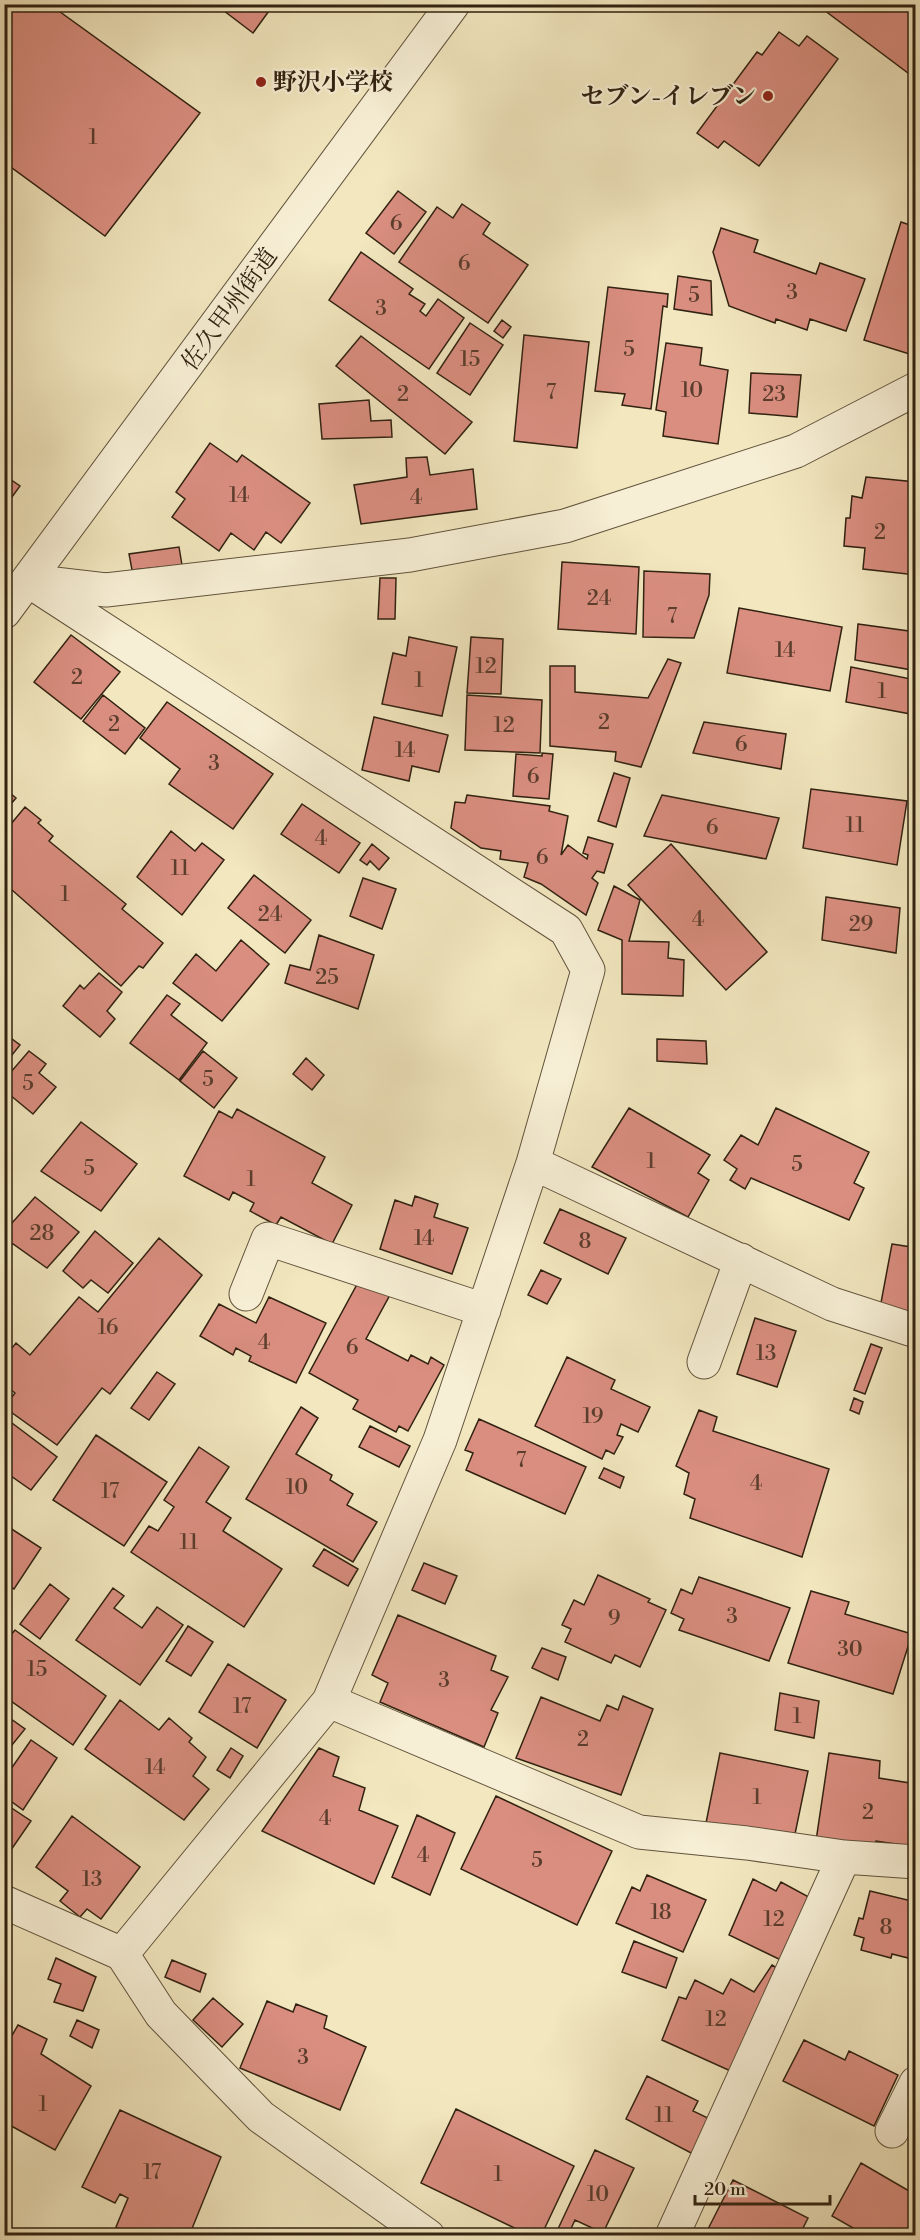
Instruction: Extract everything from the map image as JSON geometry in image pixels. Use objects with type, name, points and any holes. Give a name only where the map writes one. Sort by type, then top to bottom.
[{"type":"street","name":"佐久甲州街道","points":[[4,612],[453,4]]},
{"type":"street","points":[[28,581],[106,590],[410,555],[565,526],[796,451],[915,389]]},
{"type":"street","points":[[28,581],[566,930],[588,970],[533,1163],[440,1440],[329,1701],[122,1954]]},
{"type":"street","points":[[533,1163],[832,1304],[915,1331]]},
{"type":"street","points":[[246,1294],[268,1239],[484,1310]]},
{"type":"street","points":[[704,1362],[741,1260]]},
{"type":"street","points":[[329,1701],[639,1832],[747,1843],[844,1857],[915,1862]]},
{"type":"street","points":[[672,2235],[844,1857]]},
{"type":"street","points":[[4,1902],[122,1954],[161,2014],[261,2117],[428,2235]]},
{"type":"street","points":[[892,2131],[915,2083]]},
{"type":"building","points":[[4,4],[49,4],[200,113],[105,236],[4,162]]},
{"type":"building","points":[[215,4],[274,4],[253,33]]},
{"type":"building","points":[[816,4],[904,4],[916,13],[916,79]]},
{"type":"building","name":"セブン-イレブン","points":[[779,32],[799,46],[807,36],[838,59],[759,166],[724,141],[718,148],[697,133],[757,52],[762,55]]},
{"type":"building","points":[[398,191],[426,212],[394,254],[366,233]]},
{"type":"building","points":[[462,204],[490,223],[483,234],[528,265],[488,323],[399,262],[437,207],[453,218]]},
{"type":"building","points":[[901,222],[916,227],[916,356],[864,340]]},
{"type":"building","points":[[721,228],[758,240],[754,252],[816,274],[820,263],[865,279],[846,331],[810,319],[807,330],[776,319],[775,323],[729,306],[713,252]]},
{"type":"building","points":[[361,252],[413,289],[409,294],[425,304],[420,311],[426,316],[438,299],[464,318],[429,369],[329,300]]},
{"type":"building","points":[[678,276],[711,281],[712,315],[674,309]]},
{"type":"building","points":[[608,287],[668,294],[667,307],[663,306],[651,409],[622,405],[625,394],[595,391]]},
{"type":"building","points":[[502,320],[511,327],[503,338],[494,331]]},
{"type":"building","points":[[470,323],[503,345],[470,395],[437,373]]},
{"type":"building","points":[[524,335],[589,342],[577,448],[514,441]]},
{"type":"building","points":[[361,336],[472,422],[445,454],[336,366]]},
{"type":"building","points":[[666,343],[702,348],[700,365],[728,370],[718,444],[663,436],[666,412],[656,410]]},
{"type":"building","points":[[751,373],[801,375],[797,417],[749,413]]},
{"type":"building","points":[[369,400],[371,421],[391,420],[392,437],[322,439],[319,404]]},
{"type":"building","points":[[210,443],[237,462],[242,455],[310,503],[281,543],[266,532],[254,550],[231,533],[219,551],[172,517],[185,499],[176,492]]},
{"type":"building","points":[[427,457],[430,475],[473,469],[477,509],[361,524],[354,485],[407,477],[406,458]]},
{"type":"building","points":[[4,475],[20,486],[4,508]]},
{"type":"building","points":[[866,477],[916,482],[916,575],[863,569],[865,548],[844,546],[846,518],[850,518],[852,496],[862,498]]},
{"type":"building","points":[[179,547],[182,565],[132,570],[129,554]]},
{"type":"building","points":[[562,562],[639,567],[636,634],[558,629]]},
{"type":"building","points":[[644,571],[710,574],[709,595],[694,638],[643,637]]},
{"type":"building","points":[[380,578],[396,578],[395,619],[378,619]]},
{"type":"building","points":[[739,608],[842,627],[830,691],[727,673]]},
{"type":"building","points":[[858,624],[916,632],[912,670],[855,660]]},
{"type":"building","points":[[71,635],[120,672],[81,719],[34,682]]},
{"type":"building","points":[[409,637],[457,647],[442,716],[382,704],[393,653],[406,656]]},
{"type":"building","points":[[471,637],[503,639],[501,694],[467,693]]},
{"type":"building","points":[[668,659],[681,663],[641,767],[615,761],[616,752],[550,746],[550,666],[575,666],[575,692],[648,698]]},
{"type":"building","points":[[851,667],[916,680],[916,715],[846,702]]},
{"type":"building","points":[[103,695],[145,728],[125,754],[83,721]]},
{"type":"building","points":[[467,695],[542,700],[540,753],[465,750]]},
{"type":"building","points":[[167,702],[273,774],[233,829],[169,784],[180,769],[140,738]]},
{"type":"building","points":[[374,717],[448,735],[439,772],[412,766],[409,781],[362,770]]},
{"type":"building","points":[[704,722],[786,734],[781,769],[693,753]]},
{"type":"building","points":[[542,753],[553,754],[549,799],[513,796],[516,754],[542,756]]},
{"type":"building","points":[[614,773],[630,778],[616,827],[598,821]]},
{"type":"building","points":[[4,788],[16,798],[4,812]]},
{"type":"building","points":[[811,789],[907,801],[897,865],[803,848]]},
{"type":"building","points":[[467,795],[550,806],[549,811],[568,816],[561,855],[568,845],[587,859],[588,855],[583,853],[588,837],[613,844],[604,873],[597,871],[592,878],[598,883],[586,915],[541,884],[524,877],[528,863],[500,859],[501,851],[481,848],[451,828],[455,802],[465,803]]},
{"type":"building","points":[[662,795],[779,818],[766,859],[644,836]]},
{"type":"building","points":[[302,804],[360,843],[339,873],[281,834]]},
{"type":"building","points":[[25,807],[41,820],[38,823],[53,836],[49,841],[126,904],[122,909],[163,943],[143,968],[139,966],[121,986],[4,883],[4,841],[11,834],[6,830]]},
{"type":"building","points":[[171,831],[195,851],[202,843],[224,860],[182,915],[137,877]]},
{"type":"building","points":[[372,844],[389,858],[379,870],[370,861],[367,865],[360,860]]},
{"type":"building","points":[[671,844],[767,952],[726,990],[628,885]]},
{"type":"building","points":[[254,875],[311,920],[285,953],[228,908]]},
{"type":"building","points":[[363,878],[396,889],[382,929],[350,916]]},
{"type":"building","points":[[614,886],[640,900],[629,941],[669,942],[668,958],[684,960],[683,996],[622,994],[622,940],[598,930]]},
{"type":"building","points":[[826,897],[900,908],[896,953],[822,940]]},
{"type":"building","points":[[319,935],[374,955],[358,1009],[285,983],[290,965],[310,970]]},
{"type":"building","points":[[241,940],[269,964],[222,1021],[173,983],[196,954],[216,971]]},
{"type":"building","points":[[99,973],[122,992],[107,1011],[115,1019],[100,1037],[63,1006],[80,985],[84,989]]},
{"type":"building","points":[[167,995],[180,1004],[171,1015],[207,1043],[179,1080],[130,1043]]},
{"type":"building","points":[[4,1033],[20,1045],[4,1065]]},
{"type":"building","points":[[657,1039],[706,1041],[707,1064],[657,1061]]},
{"type":"building","points":[[29,1051],[46,1064],[39,1073],[56,1087],[33,1114],[4,1090],[4,1080]]},
{"type":"building","points":[[203,1051],[237,1078],[214,1108],[180,1081]]},
{"type":"building","points":[[306,1058],[324,1075],[312,1090],[293,1074]]},
{"type":"building","points":[[629,1108],[710,1155],[698,1173],[709,1180],[688,1217],[592,1167]]},
{"type":"building","points":[[776,1108],[869,1152],[854,1183],[864,1188],[849,1220],[751,1178],[745,1189],[730,1180],[737,1169],[724,1160],[741,1135],[758,1145]]},
{"type":"building","points":[[237,1109],[325,1157],[312,1183],[352,1205],[332,1244],[281,1217],[276,1225],[250,1211],[254,1203],[233,1192],[229,1200],[184,1176],[219,1111],[232,1118]]},
{"type":"building","points":[[81,1122],[137,1164],[101,1211],[41,1171]]},
{"type":"building","points":[[415,1196],[438,1204],[434,1217],[468,1228],[452,1274],[380,1249],[395,1200],[412,1206]]},
{"type":"building","points":[[35,1197],[79,1232],[47,1268],[13,1244],[4,1250],[4,1232]]},
{"type":"building","points":[[560,1209],[626,1238],[608,1274],[544,1243]]},
{"type":"building","points":[[95,1231],[133,1263],[108,1293],[91,1280],[83,1288],[63,1271]]},
{"type":"building","points":[[159,1238],[202,1275],[110,1394],[102,1388],[57,1445],[4,1407],[15,1393],[4,1384],[4,1358],[16,1343],[30,1355],[79,1297],[98,1312]]},
{"type":"building","points":[[892,1244],[911,1247],[909,1261],[916,1262],[916,1322],[880,1308]]},
{"type":"building","points":[[541,1270],[561,1279],[547,1304],[528,1295]]},
{"type":"building","points":[[361,1277],[391,1293],[366,1339],[408,1361],[411,1355],[428,1364],[431,1357],[444,1365],[408,1431],[399,1426],[396,1432],[353,1409],[358,1400],[309,1373]]},
{"type":"building","points":[[269,1297],[326,1323],[296,1383],[249,1361],[251,1356],[236,1348],[233,1355],[200,1336],[219,1304],[256,1323]]},
{"type":"building","points":[[755,1318],[796,1331],[777,1387],[737,1374]]},
{"type":"building","points":[[871,1344],[882,1348],[865,1394],[854,1390]]},
{"type":"building","points":[[567,1357],[615,1380],[611,1389],[650,1407],[638,1432],[621,1424],[617,1435],[623,1437],[614,1454],[606,1450],[602,1459],[535,1426]]},
{"type":"building","points":[[157,1372],[175,1384],[149,1420],[131,1408]]},
{"type":"building","points":[[854,1398],[863,1402],[859,1414],[850,1410]]},
{"type":"building","points":[[301,1407],[318,1418],[296,1454],[332,1475],[330,1480],[353,1494],[347,1505],[377,1522],[353,1562],[246,1499]]},
{"type":"building","points":[[699,1410],[717,1417],[713,1431],[829,1469],[802,1557],[690,1518],[695,1499],[684,1494],[689,1473],[676,1466]]},
{"type":"building","points":[[4,1417],[57,1457],[31,1490],[4,1471]]},
{"type":"building","points":[[479,1419],[586,1467],[565,1514],[466,1470],[473,1453],[465,1450]]},
{"type":"building","points":[[370,1426],[410,1446],[399,1467],[359,1447]]},
{"type":"building","points":[[96,1435],[167,1482],[124,1546],[53,1500]]},
{"type":"building","points":[[199,1447],[229,1467],[206,1502],[231,1518],[223,1531],[282,1569],[244,1627],[131,1552],[149,1526],[158,1531],[174,1507],[164,1500]]},
{"type":"building","points":[[604,1468],[624,1477],[620,1488],[599,1478]]},
{"type":"building","points":[[4,1524],[41,1548],[14,1589],[4,1583]]},
{"type":"building","points":[[324,1549],[358,1569],[348,1586],[313,1566]]},
{"type":"building","points":[[424,1563],[457,1576],[445,1604],[412,1590]]},
{"type":"building","points":[[598,1575],[650,1599],[648,1602],[666,1610],[640,1667],[615,1655],[611,1663],[565,1642],[571,1629],[562,1625],[574,1600],[584,1605]]},
{"type":"building","points":[[699,1577],[790,1608],[769,1661],[679,1630],[684,1619],[671,1613],[681,1589],[692,1594]]},
{"type":"building","points":[[50,1584],[69,1599],[40,1639],[20,1624]]},
{"type":"building","points":[[113,1588],[124,1596],[114,1608],[142,1628],[157,1607],[183,1625],[140,1685],[76,1640]]},
{"type":"building","points":[[811,1591],[849,1602],[845,1614],[912,1634],[893,1694],[788,1663]]},
{"type":"building","points":[[398,1615],[496,1656],[491,1670],[508,1677],[491,1710],[498,1713],[484,1747],[380,1702],[388,1683],[372,1675]]},
{"type":"building","points":[[188,1626],[213,1642],[191,1676],[166,1661]]},
{"type":"building","points":[[15,1630],[106,1696],[73,1745],[4,1696],[4,1643]]},
{"type":"building","points":[[542,1648],[566,1657],[558,1680],[532,1668]]},
{"type":"building","points":[[228,1664],[286,1700],[257,1748],[199,1712]]},
{"type":"building","points":[[916,1669],[916,1690],[910,1689]]},
{"type":"building","points":[[780,1693],[819,1701],[814,1738],[775,1730]]},
{"type":"building","points":[[623,1696],[653,1709],[621,1795],[516,1758],[541,1697],[600,1721],[607,1705],[618,1710]]},
{"type":"building","points":[[120,1700],[159,1730],[169,1718],[192,1738],[189,1742],[206,1757],[193,1776],[209,1789],[184,1820],[85,1749]]},
{"type":"building","points":[[4,1714],[25,1729],[12,1745],[4,1739]]},
{"type":"building","points":[[31,1740],[57,1758],[23,1810],[4,1796],[4,1779]]},
{"type":"building","points":[[231,1748],[243,1756],[230,1778],[217,1770]]},
{"type":"building","points":[[319,1748],[339,1757],[333,1776],[365,1788],[359,1810],[398,1826],[374,1884],[262,1831]]},
{"type":"building","points":[[720,1753],[808,1771],[794,1839],[706,1823]]},
{"type":"building","points":[[829,1753],[880,1761],[879,1778],[916,1784],[916,1847],[876,1841],[872,1851],[816,1841]]},
{"type":"building","points":[[496,1796],[612,1851],[577,1925],[461,1869]]},
{"type":"building","points":[[4,1803],[31,1821],[4,1860]]},
{"type":"building","points":[[417,1815],[455,1833],[430,1895],[392,1877]]},
{"type":"building","points":[[72,1816],[140,1867],[101,1919],[87,1909],[80,1917],[60,1901],[68,1891],[36,1867]]},
{"type":"building","points":[[647,1875],[706,1900],[683,1952],[616,1923],[632,1887],[640,1891]]},
{"type":"building","points":[[753,1879],[776,1891],[781,1882],[818,1902],[789,1964],[729,1935]]},
{"type":"building","points":[[870,1891],[916,1902],[916,1960],[892,1954],[891,1958],[861,1950],[864,1938],[854,1935],[859,1918],[863,1919]]},
{"type":"building","points":[[634,1941],[677,1958],[666,1988],[622,1972]]},
{"type":"building","points":[[56,1958],[96,1977],[83,2011],[54,2002],[61,1984],[48,1979]]},
{"type":"building","points":[[172,1960],[206,1974],[200,1992],[165,1977]]},
{"type":"building","points":[[772,1965],[786,1974],[735,2073],[662,2040],[679,1997],[686,1999],[695,1980],[723,1994],[731,1979],[754,1992]]},
{"type":"building","points":[[213,1998],[243,2024],[222,2047],[193,2020]]},
{"type":"building","points":[[267,2001],[293,2012],[296,2004],[327,2016],[324,2028],[366,2047],[340,2110],[240,2068]]},
{"type":"building","points":[[77,2020],[99,2030],[92,2048],[70,2036]]},
{"type":"building","points":[[18,2025],[47,2039],[41,2054],[91,2086],[55,2150],[4,2122],[4,2036],[10,2039]]},
{"type":"building","points":[[804,2040],[845,2060],[849,2051],[898,2075],[874,2126],[783,2081]]},
{"type":"building","points":[[647,2076],[698,2101],[693,2111],[712,2120],[693,2154],[626,2119]]},
{"type":"building","points":[[456,2109],[574,2166],[541,2236],[531,2236],[421,2183]]},
{"type":"building","points":[[120,2110],[221,2157],[189,2236],[133,2236],[116,2227],[128,2198],[120,2194],[115,2203],[82,2187]]},
{"type":"building","points":[[595,2150],[634,2168],[603,2233],[575,2220],[568,2235],[557,2231]]},
{"type":"building","points":[[861,2163],[916,2195],[916,2236],[867,2236],[832,2216]]},
{"type":"building","points":[[733,2180],[808,2218],[799,2236],[710,2236],[706,2233]]},
{"type":"place","name":"野沢小学校","points":[[261,82]]},
{"type":"place","name":"セブン-イレブン","points":[[768,96]]}]
